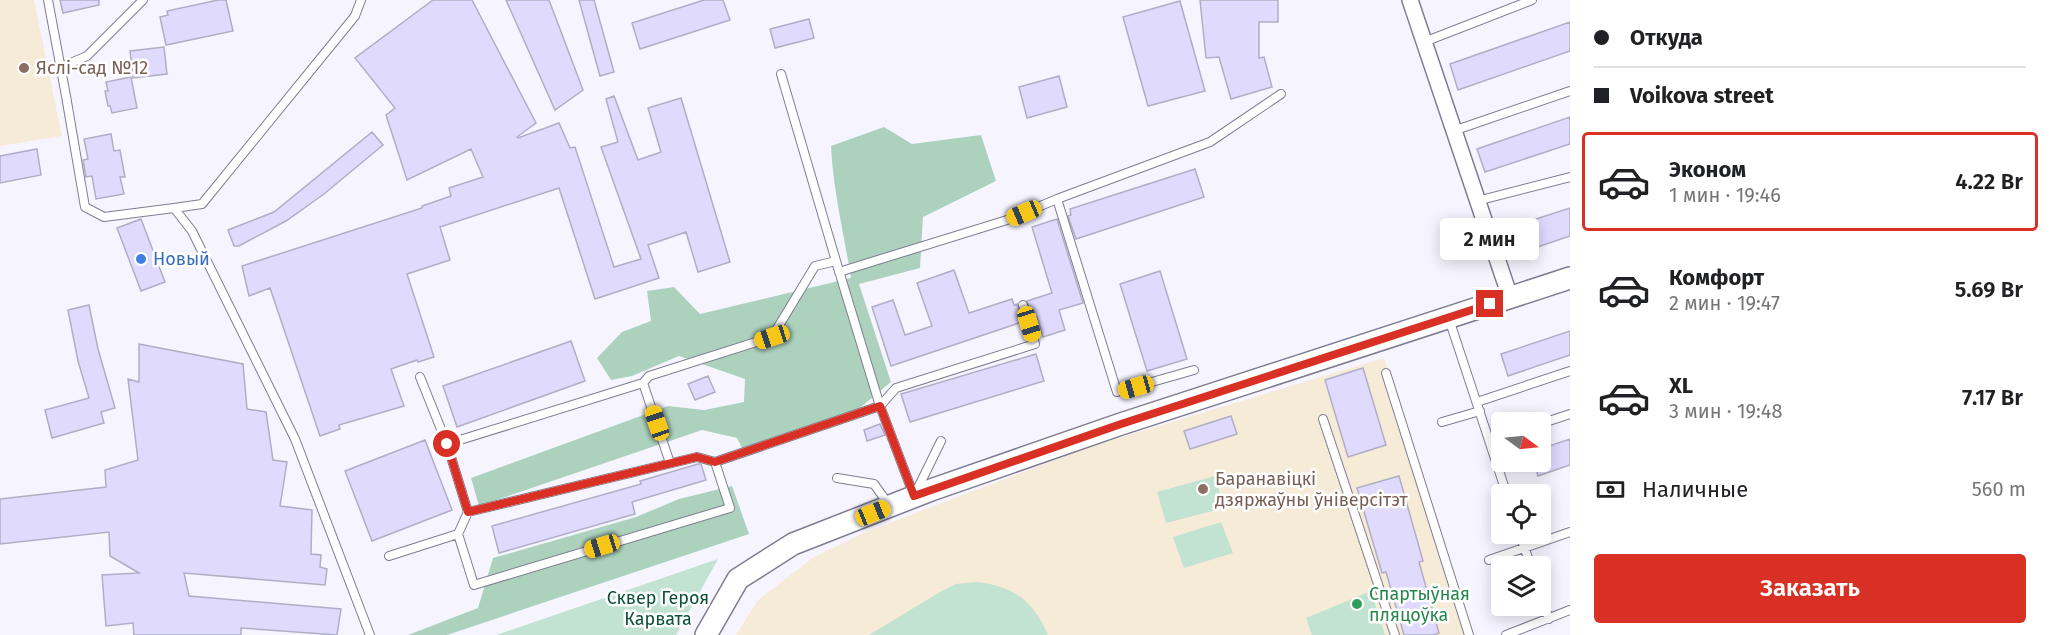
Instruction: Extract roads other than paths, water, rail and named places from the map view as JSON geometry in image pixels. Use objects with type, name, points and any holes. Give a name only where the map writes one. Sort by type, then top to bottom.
[{"type":"main road","points":[[706,635],[738,579],[793,544],[914,496],[1121,424],[1570,278]]},
{"type":"street","points":[[1410,0],[1510,297]]},
{"type":"lane","points":[[48,0],[85,207],[104,218],[202,204],[355,16],[361,0]]},
{"type":"lane","points":[[61,67],[87,56],[142,0]]},
{"type":"lane","points":[[1424,42],[1532,0]]},
{"type":"lane","points":[[781,74],[880,406],[914,496]]},
{"type":"lane","points":[[1453,131],[1570,91]]},
{"type":"lane","points":[[839,272],[1008,220],[1057,199],[1210,142],[1281,94]]},
{"type":"lane","points":[[1477,201],[1570,177]]},
{"type":"lane","points":[[1057,199],[1117,392],[1194,370]]},
{"type":"lane","points":[[174,208],[192,231],[295,439],[370,635]]},
{"type":"lane","points":[[447,444],[643,383],[649,376],[772,337],[815,266],[836,261]]},
{"type":"lane","points":[[468,512],[697,457],[715,462],[880,406],[896,388],[1035,344],[1023,305]]},
{"type":"lane","points":[[1449,318],[1504,484]]},
{"type":"lane","points":[[1477,402],[1570,371]]},
{"type":"lane","points":[[1386,373],[1469,635]]},
{"type":"lane","points":[[420,377],[447,444],[468,512],[458,534],[474,585],[730,508],[715,462]]},
{"type":"lane","points":[[643,383],[670,463]]},
{"type":"lane","points":[[1442,422],[1480,411]]},
{"type":"lane","points":[[1551,420],[1570,414]]},
{"type":"lane","points":[[1323,419],[1395,635]]},
{"type":"lane","points":[[914,496],[941,441]]},
{"type":"lane","points":[[837,478],[874,484],[890,506]]},
{"type":"lane","points":[[1489,560],[1570,532]]},
{"type":"lane","points":[[389,556],[458,534]]},
{"type":"lane","points":[[1523,544],[1527,556]]},
{"type":"lane","points":[[1506,635],[1570,610]]},
{"type":"place","name":"Яслі-сад №12","points":[[24,68]]},
{"type":"place","name":"Новый","points":[[141,259]]},
{"type":"place","name":"Баранавіцкі дзяржаўны ўніверсітэт","points":[[1203,489]]},
{"type":"place","name":"Спартыўная пляцоўка","points":[[1357,604]]},
{"type":"park label","name":"Сквер Героя Карвата","points":[[658,608]]}]
